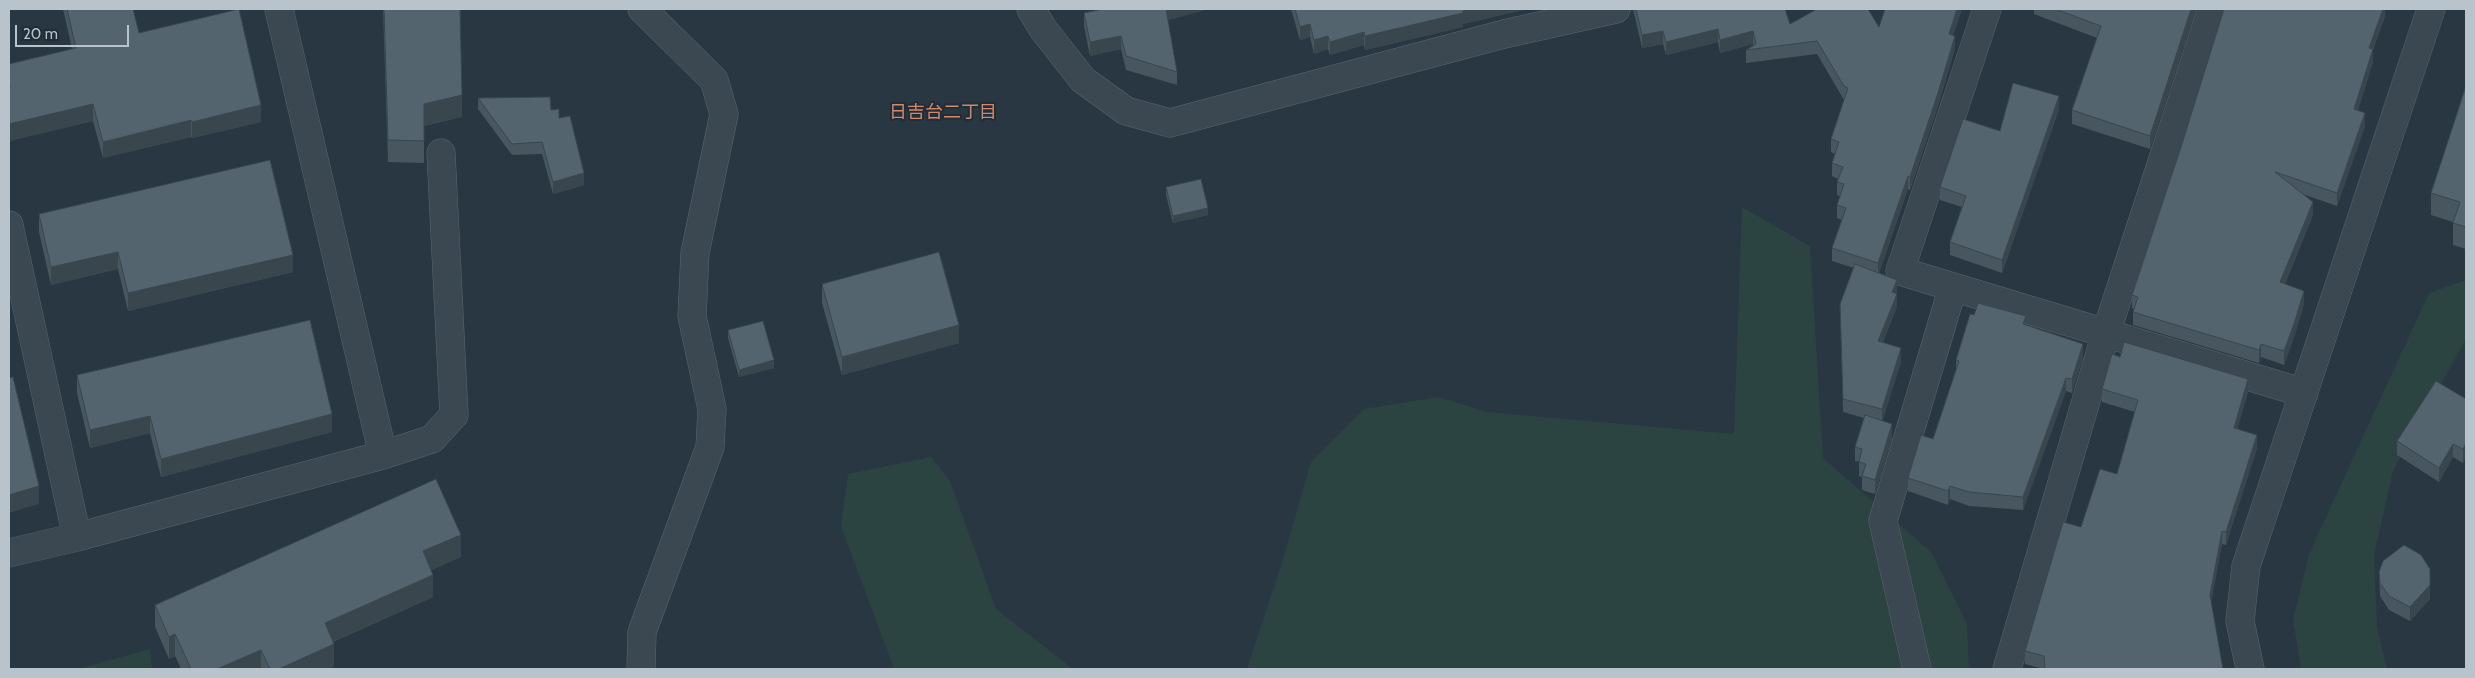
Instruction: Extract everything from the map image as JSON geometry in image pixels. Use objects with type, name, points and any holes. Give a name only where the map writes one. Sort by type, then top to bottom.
[{"type":"street","points":[[279,9],[383,455]]},
{"type":"street","points":[[641,669],[642,632],[710,447],[712,409],[692,316],[696,253],[724,114],[714,80],[642,9]]},
{"type":"street","points":[[1031,9],[1083,80],[1126,111],[1170,123],[1504,34],[1616,9]]},
{"type":"street","points":[[1987,9],[1900,271],[2304,393]]},
{"type":"street","points":[[2007,669],[2106,333],[2212,9]]},
{"type":"street","points":[[2250,669],[2240,621],[2246,566],[2432,9]]},
{"type":"street","points":[[9,553],[77,537],[383,455],[432,439],[454,416],[441,153]]},
{"type":"street","points":[[9,226],[77,537]]},
{"type":"street","points":[[1917,669],[1883,521],[1900,458],[1953,287]]},
{"type":"green space","points":[[1742,207],[1810,246],[1823,458],[1932,553],[1967,624],[1969,669],[1247,669],[1282,563],[1311,462],[1364,409],[1439,397],[1487,412],[1734,434]]},
{"type":"green space","points":[[2466,280],[2466,339],[2393,471],[2374,555],[2377,627],[2387,669],[2301,669],[2293,620],[2309,554],[2429,293]]},
{"type":"green space","points":[[931,457],[950,481],[996,609],[1073,669],[894,669],[841,526],[848,474]]},
{"type":"green space","points":[[150,649],[152,669],[77,669]]},
{"type":"building","points":[[67,9],[133,9],[139,33],[239,9],[261,105],[103,142],[93,104],[9,124],[9,64],[76,48]]},
{"type":"building","points":[[384,9],[460,9],[462,95],[424,104],[424,141],[388,140]]},
{"type":"building","points":[[1103,9],[1166,9],[1177,72],[1126,56],[1121,36],[1090,42],[1084,13]]},
{"type":"building","points":[[1295,9],[1473,9],[1365,36],[1364,32],[1330,42],[1328,36],[1314,40],[1310,24],[1300,27]]},
{"type":"building","points":[[1636,9],[1785,9],[1790,24],[1817,9],[1868,9],[1879,27],[1885,9],[1957,9],[1949,34],[1955,36],[1938,93],[1910,177],[1908,176],[1878,263],[1832,248],[1846,208],[1837,205],[1844,184],[1837,182],[1843,167],[1832,163],[1839,142],[1831,139],[1848,88],[1844,86],[1817,41],[1746,50],[1756,44],[1753,31],[1720,40],[1718,29],[1666,42],[1663,31],[1642,35]]},
{"type":"building","points":[[2055,9],[2191,9],[2150,136],[2072,110],[2101,26]]},
{"type":"building","points":[[2224,9],[2383,9],[2369,48],[2373,49],[2354,109],[2365,113],[2337,193],[2275,172],[2313,202],[2280,282],[2304,291],[2284,351],[2261,344],[2259,350],[2133,312],[2138,297],[2132,295]]},
{"type":"building","points":[[2013,83],[2059,96],[2002,260],[1950,242],[1966,196],[1940,187],[1963,119],[2000,131]]},
{"type":"building","points":[[2466,86],[2466,227],[2453,223],[2460,202],[2431,193]]},
{"type":"building","points":[[550,97],[551,110],[559,109],[559,118],[570,116],[584,173],[553,182],[542,142],[512,144],[478,98]]},
{"type":"building","points":[[270,160],[293,255],[128,293],[118,252],[51,267],[39,214]]},
{"type":"building","points":[[1201,179],[1208,208],[1173,216],[1166,187]]},
{"type":"building","points":[[939,252],[959,325],[842,357],[822,284]]},
{"type":"building","points":[[1855,264],[1897,280],[1892,292],[1897,294],[1878,341],[1901,348],[1882,409],[1843,399],[1840,304]]},
{"type":"building","points":[[1978,303],[2026,316],[2023,324],[2083,344],[2072,379],[2066,378],[2023,497],[1969,492],[1950,486],[1948,491],[1908,478],[1921,435],[1933,439],[1959,361],[1956,360],[1970,314],[1974,315]]},
{"type":"building","points":[[310,320],[332,414],[161,459],[150,416],[90,430],[77,375]]},
{"type":"building","points":[[763,321],[774,360],[739,370],[728,330]]},
{"type":"building","points":[[2124,342],[2248,379],[2234,428],[2257,435],[2226,532],[2222,531],[2210,595],[2223,669],[2045,669],[2044,656],[2025,651],[2063,522],[2081,527],[2100,469],[2117,474],[2138,400],[2102,389],[2112,354],[2120,357]]},
{"type":"building","points":[[13,377],[39,486],[9,495],[9,378]]},
{"type":"building","points":[[2436,381],[2466,399],[2466,443],[2463,449],[2453,444],[2439,468],[2397,441]]},
{"type":"building","points":[[1865,415],[1892,424],[1875,480],[1862,476],[1866,464],[1859,462],[1862,449],[1855,447]]},
{"type":"building","points":[[436,479],[461,535],[423,551],[433,575],[325,623],[334,644],[279,669],[270,669],[261,650],[217,669],[191,669],[175,634],[169,637],[155,605]]},
{"type":"building","points":[[2404,545],[2421,555],[2430,569],[2430,585],[2410,607],[2389,596],[2380,583],[2379,572],[2383,561]]},
{"type":"district","name":"日吉台二丁目","points":[[943,113]]}]
